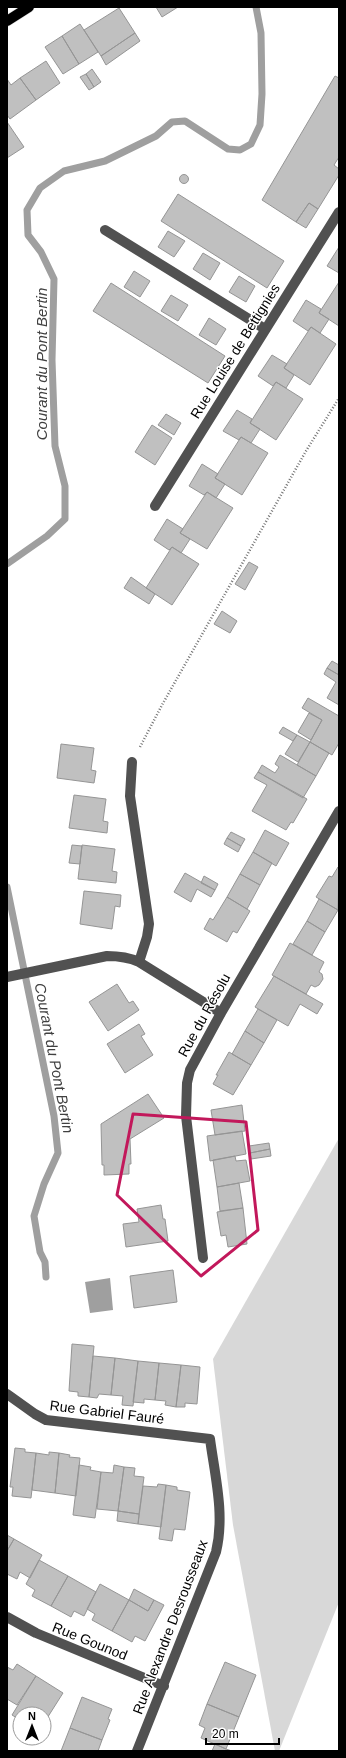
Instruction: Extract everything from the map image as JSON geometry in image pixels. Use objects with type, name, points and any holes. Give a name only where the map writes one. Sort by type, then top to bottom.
[{"type":"main road","points":[[7,21],[29,7]]},
{"type":"street","name":"Rue Louise de Bettignies","points":[[155,506],[339,212]]},
{"type":"street","points":[[105,230],[265,329]]},
{"type":"street","points":[[132,762],[130,796],[149,924],[147,937],[139,962]]},
{"type":"street","name":"Rue du Résolu","points":[[203,1258],[186,1116],[186,1099],[190,1070],[221,1013],[339,811]]},
{"type":"street","points":[[7,977],[107,956],[131,958],[221,1013]]},
{"type":"street","name":"Rue Gabriel Fauré","points":[[7,1394],[46,1420],[210,1439]]},
{"type":"street","name":"Rue Alexandre Desrousseaux","points":[[137,1751],[164,1686],[216,1552],[219,1540],[220,1514],[210,1439]]},
{"type":"street","name":"Rue Gounod","points":[[7,1617],[36,1634],[164,1686]]},
{"type":"path","points":[[132,762],[162,705],[298,464],[339,398]]},
{"type":"highlighted area","points":[[133,1114],[246,1122],[258,1230],[201,1276],[117,1195]]},
{"type":"shaded area","points":[[339,1138],[339,1602],[279,1751],[275,1751],[233,1525],[213,1359]]},
{"type":"shaded area","points":[[110,1278],[113,1310],[90,1313],[85,1282]]},
{"type":"building","points":[[156,7],[178,7],[162,17]]},
{"type":"building","points":[[119,8],[135,33],[101,56],[84,30]]},
{"type":"building","points":[[80,24],[98,52],[79,64],[62,36]]},
{"type":"building","points":[[135,33],[140,41],[106,65],[101,56]]},
{"type":"building","points":[[62,36],[79,64],[63,74],[45,47]]},
{"type":"building","points":[[46,61],[60,83],[36,100],[20,78]]},
{"type":"building","points":[[92,69],[101,82],[94,87],[86,74]]},
{"type":"building","points":[[86,74],[94,87],[89,90],[80,77]]},
{"type":"building","points":[[335,76],[339,78],[339,157],[334,165],[339,169],[339,175],[318,209],[309,203],[296,222],[262,200]]},
{"type":"building","points":[[20,78],[36,100],[10,119],[7,115],[7,79],[11,85]]},
{"type":"building","points":[[7,122],[24,147],[7,158]]},
{"type":"building","points":[[182,175],[186,175],[188,179],[186,183],[182,183],[180,181],[180,177]]},
{"type":"building","points":[[178,194],[284,261],[267,288],[161,221]]},
{"type":"building","points":[[309,203],[318,209],[306,228],[296,222]]},
{"type":"building","points":[[168,231],[185,241],[174,257],[158,247]]},
{"type":"building","points":[[339,247],[339,273],[327,266]]},
{"type":"building","points":[[203,253],[220,263],[210,280],[193,269]]},
{"type":"building","points":[[134,271],[150,281],[140,297],[124,287]]},
{"type":"building","points":[[239,276],[255,286],[246,302],[229,292]]},
{"type":"building","points":[[339,282],[339,326],[319,313]]},
{"type":"building","points":[[111,283],[225,356],[208,383],[93,311]]},
{"type":"building","points":[[171,295],[188,305],[178,321],[161,311]]},
{"type":"building","points":[[306,300],[321,309],[319,313],[329,319],[320,333],[311,327],[308,331],[293,321]]},
{"type":"building","points":[[209,318],[226,329],[216,345],[199,335]]},
{"type":"building","points":[[311,327],[336,344],[310,385],[284,368]]},
{"type":"building","points":[[272,355],[287,364],[284,368],[294,375],[286,388],[276,382],[273,386],[258,376]]},
{"type":"building","points":[[276,382],[303,399],[276,440],[250,423]]},
{"type":"building","points":[[237,410],[252,419],[250,423],[260,429],[251,443],[241,437],[239,440],[223,431]]},
{"type":"building","points":[[166,414],[181,423],[174,435],[158,425]]},
{"type":"building","points":[[152,425],[172,438],[155,465],[135,452]]},
{"type":"building","points":[[241,437],[268,453],[242,495],[215,478]]},
{"type":"building","points":[[202,464],[218,474],[215,478],[225,484],[216,498],[207,492],[204,495],[189,486]]},
{"type":"building","points":[[207,492],[233,508],[207,549],[180,533]]},
{"type":"building","points":[[167,519],[183,529],[180,533],[190,539],[181,553],[172,547],[169,550],[154,540]]},
{"type":"building","points":[[172,547],[199,564],[172,605],[146,588]]},
{"type":"building","points":[[249,562],[258,567],[245,590],[235,584]]},
{"type":"building","points":[[131,577],[155,594],[149,604],[124,588]]},
{"type":"building","points":[[222,611],[237,621],[230,633],[214,624]]},
{"type":"building","points":[[332,661],[339,665],[339,675],[327,668]]},
{"type":"building","points":[[327,668],[339,675],[339,705],[327,698],[336,682],[324,674]]},
{"type":"building","points":[[308,698],[339,716],[339,743],[332,755],[310,742],[322,720],[302,708]]},
{"type":"building","points":[[309,713],[322,720],[311,740],[298,732]]},
{"type":"building","points":[[283,727],[297,735],[293,741],[279,733]]},
{"type":"building","points":[[297,735],[310,742],[298,762],[285,754]]},
{"type":"building","points":[[310,742],[329,753],[316,776],[297,765]]},
{"type":"building","points":[[61,744],[94,748],[91,770],[96,771],[94,783],[57,778]]},
{"type":"building","points":[[280,755],[316,776],[303,798],[258,772],[262,765],[275,773],[279,767],[275,764]]},
{"type":"building","points":[[258,772],[307,799],[293,823],[291,822],[286,830],[252,811],[267,785],[254,778]]},
{"type":"building","points":[[74,795],[106,799],[103,821],[108,822],[107,833],[69,828]]},
{"type":"building","points":[[265,830],[289,843],[276,866],[253,852]]},
{"type":"building","points":[[231,832],[245,839],[241,846],[227,838]]},
{"type":"building","points":[[227,838],[241,846],[238,852],[224,844]]},
{"type":"building","points":[[72,845],[82,846],[80,864],[69,863]]},
{"type":"building","points":[[82,845],[115,849],[112,871],[117,872],[116,883],[78,879]]},
{"type":"building","points":[[253,852],[272,863],[260,885],[240,874]]},
{"type":"building","points":[[338,867],[338,910],[316,897],[329,876],[332,877]]},
{"type":"building","points":[[185,873],[215,890],[211,897],[197,889],[191,902],[174,892]]},
{"type":"building","points":[[240,874],[260,885],[247,909],[227,897]]},
{"type":"building","points":[[204,876],[218,884],[215,890],[201,883]]},
{"type":"building","points":[[84,891],[121,895],[120,907],[115,906],[112,929],[80,924]]},
{"type":"building","points":[[227,897],[250,911],[237,933],[233,931],[227,942],[204,929],[210,918],[213,920]]},
{"type":"building","points":[[319,899],[338,910],[325,932],[307,921]]},
{"type":"building","points":[[307,921],[325,932],[312,955],[293,944]]},
{"type":"building","points":[[290,943],[324,962],[319,972],[322,974],[323,979],[319,985],[315,987],[311,985],[306,994],[272,975]]},
{"type":"building","points":[[274,976],[323,1004],[317,1014],[300,1004],[288,1026],[255,1007]]},
{"type":"building","points":[[117,984],[129,1003],[133,1001],[139,1010],[108,1031],[89,1002]]},
{"type":"building","points":[[258,1009],[277,1020],[264,1043],[245,1031]]},
{"type":"building","points":[[139,1024],[145,1034],[141,1036],[153,1055],[125,1073],[107,1044]]},
{"type":"building","points":[[245,1031],[264,1043],[251,1065],[232,1054]]},
{"type":"building","points":[[229,1052],[251,1065],[233,1095],[213,1084],[218,1075],[216,1075]]},
{"type":"building","points":[[148,1094],[164,1118],[130,1139],[131,1164],[129,1164],[129,1174],[104,1175],[104,1165],[102,1165],[101,1124]]},
{"type":"building","points":[[242,1105],[245,1131],[215,1135],[211,1110]]},
{"type":"building","points":[[242,1131],[246,1154],[210,1161],[207,1136]]},
{"type":"building","points":[[269,1143],[270,1149],[250,1153],[249,1146]]},
{"type":"building","points":[[270,1149],[271,1156],[251,1159],[250,1153]]},
{"type":"building","points":[[235,1156],[236,1161],[246,1160],[250,1181],[217,1187],[213,1160]]},
{"type":"building","points":[[239,1183],[243,1208],[220,1211],[217,1187]]},
{"type":"building","points":[[161,1205],[163,1219],[165,1219],[168,1241],[126,1247],[123,1224],[139,1222],[137,1209]]},
{"type":"building","points":[[243,1208],[247,1244],[228,1247],[226,1235],[221,1236],[217,1212]]},
{"type":"building","points":[[173,1270],[177,1302],[134,1308],[130,1276]]},
{"type":"building","points":[[72,1344],[94,1346],[89,1397],[78,1396],[78,1392],[69,1391]]},
{"type":"building","points":[[93,1356],[115,1358],[111,1395],[99,1394],[97,1398],[89,1397]]},
{"type":"building","points":[[115,1358],[138,1361],[133,1406],[122,1405],[123,1396],[111,1395]]},
{"type":"building","points":[[138,1361],[159,1363],[155,1400],[144,1399],[144,1403],[133,1402]]},
{"type":"building","points":[[159,1363],[181,1365],[176,1407],[165,1405],[166,1401],[155,1400]]},
{"type":"building","points":[[181,1365],[200,1367],[197,1404],[185,1403],[185,1407],[176,1407]]},
{"type":"building","points":[[15,1448],[25,1449],[25,1452],[36,1453],[31,1498],[12,1496],[13,1487],[10,1487]]},
{"type":"building","points":[[49,1452],[59,1453],[55,1493],[32,1490],[36,1453],[49,1455]]},
{"type":"building","points":[[59,1453],[70,1455],[69,1457],[80,1458],[76,1496],[55,1493]]},
{"type":"building","points":[[79,1465],[91,1467],[90,1470],[101,1472],[95,1518],[73,1515]]},
{"type":"building","points":[[114,1465],[124,1467],[118,1511],[97,1509],[101,1472],[113,1473]]},
{"type":"building","points":[[124,1467],[135,1468],[134,1476],[144,1477],[139,1514],[118,1511]]},
{"type":"building","points":[[158,1484],[166,1485],[161,1527],[138,1524],[143,1486],[157,1487]]},
{"type":"building","points":[[166,1485],[177,1487],[177,1490],[190,1492],[185,1530],[174,1529],[172,1541],[159,1539]]},
{"type":"building","points":[[118,1511],[139,1514],[138,1524],[117,1521]]},
{"type":"building","points":[[7,1535],[14,1539],[7,1551]]},
{"type":"building","points":[[14,1539],[42,1555],[30,1578],[20,1572],[17,1579],[7,1574],[7,1551]]},
{"type":"building","points":[[39,1560],[68,1576],[51,1606],[32,1596],[35,1590],[26,1584]]},
{"type":"building","points":[[68,1576],[96,1592],[84,1616],[74,1611],[71,1617],[51,1606]]},
{"type":"building","points":[[100,1584],[129,1600],[112,1631],[92,1620],[95,1614],[87,1609]]},
{"type":"building","points":[[134,1589],[154,1600],[148,1611],[129,1600]]},
{"type":"building","points":[[129,1600],[148,1611],[154,1600],[164,1605],[145,1641],[135,1636],[132,1642],[112,1631]]},
{"type":"building","points":[[225,1662],[256,1675],[239,1717],[207,1704]]},
{"type":"building","points":[[17,1664],[36,1676],[17,1705],[7,1699],[7,1667],[13,1670]]},
{"type":"building","points":[[36,1676],[63,1693],[52,1710],[52,1706],[18,1706]]},
{"type":"building","points":[[82,1697],[112,1709],[108,1719],[110,1720],[102,1740],[70,1728]]},
{"type":"building","points":[[207,1704],[239,1717],[226,1749],[201,1738],[205,1728],[199,1725]]},
{"type":"building","points":[[70,1728],[102,1740],[98,1751],[61,1751]]},
{"type":"building","points":[[215,1744],[226,1749],[232,1751],[212,1751]]},
{"type":"waterway","name":"Courant du Pont Bertin","points":[[7,564],[47,536],[65,519],[65,486],[55,446],[52,360],[54,279],[41,252],[28,235],[27,210],[40,188],[64,171],[105,161],[156,136],[172,122],[185,121],[228,149],[240,150],[251,144],[260,125],[262,94],[261,33],[256,7]]},
{"type":"waterway","name":"Courant du Pont Bertin","points":[[7,887],[54,1116],[58,1153],[44,1184],[34,1216],[40,1252],[45,1262],[46,1277]]}]
